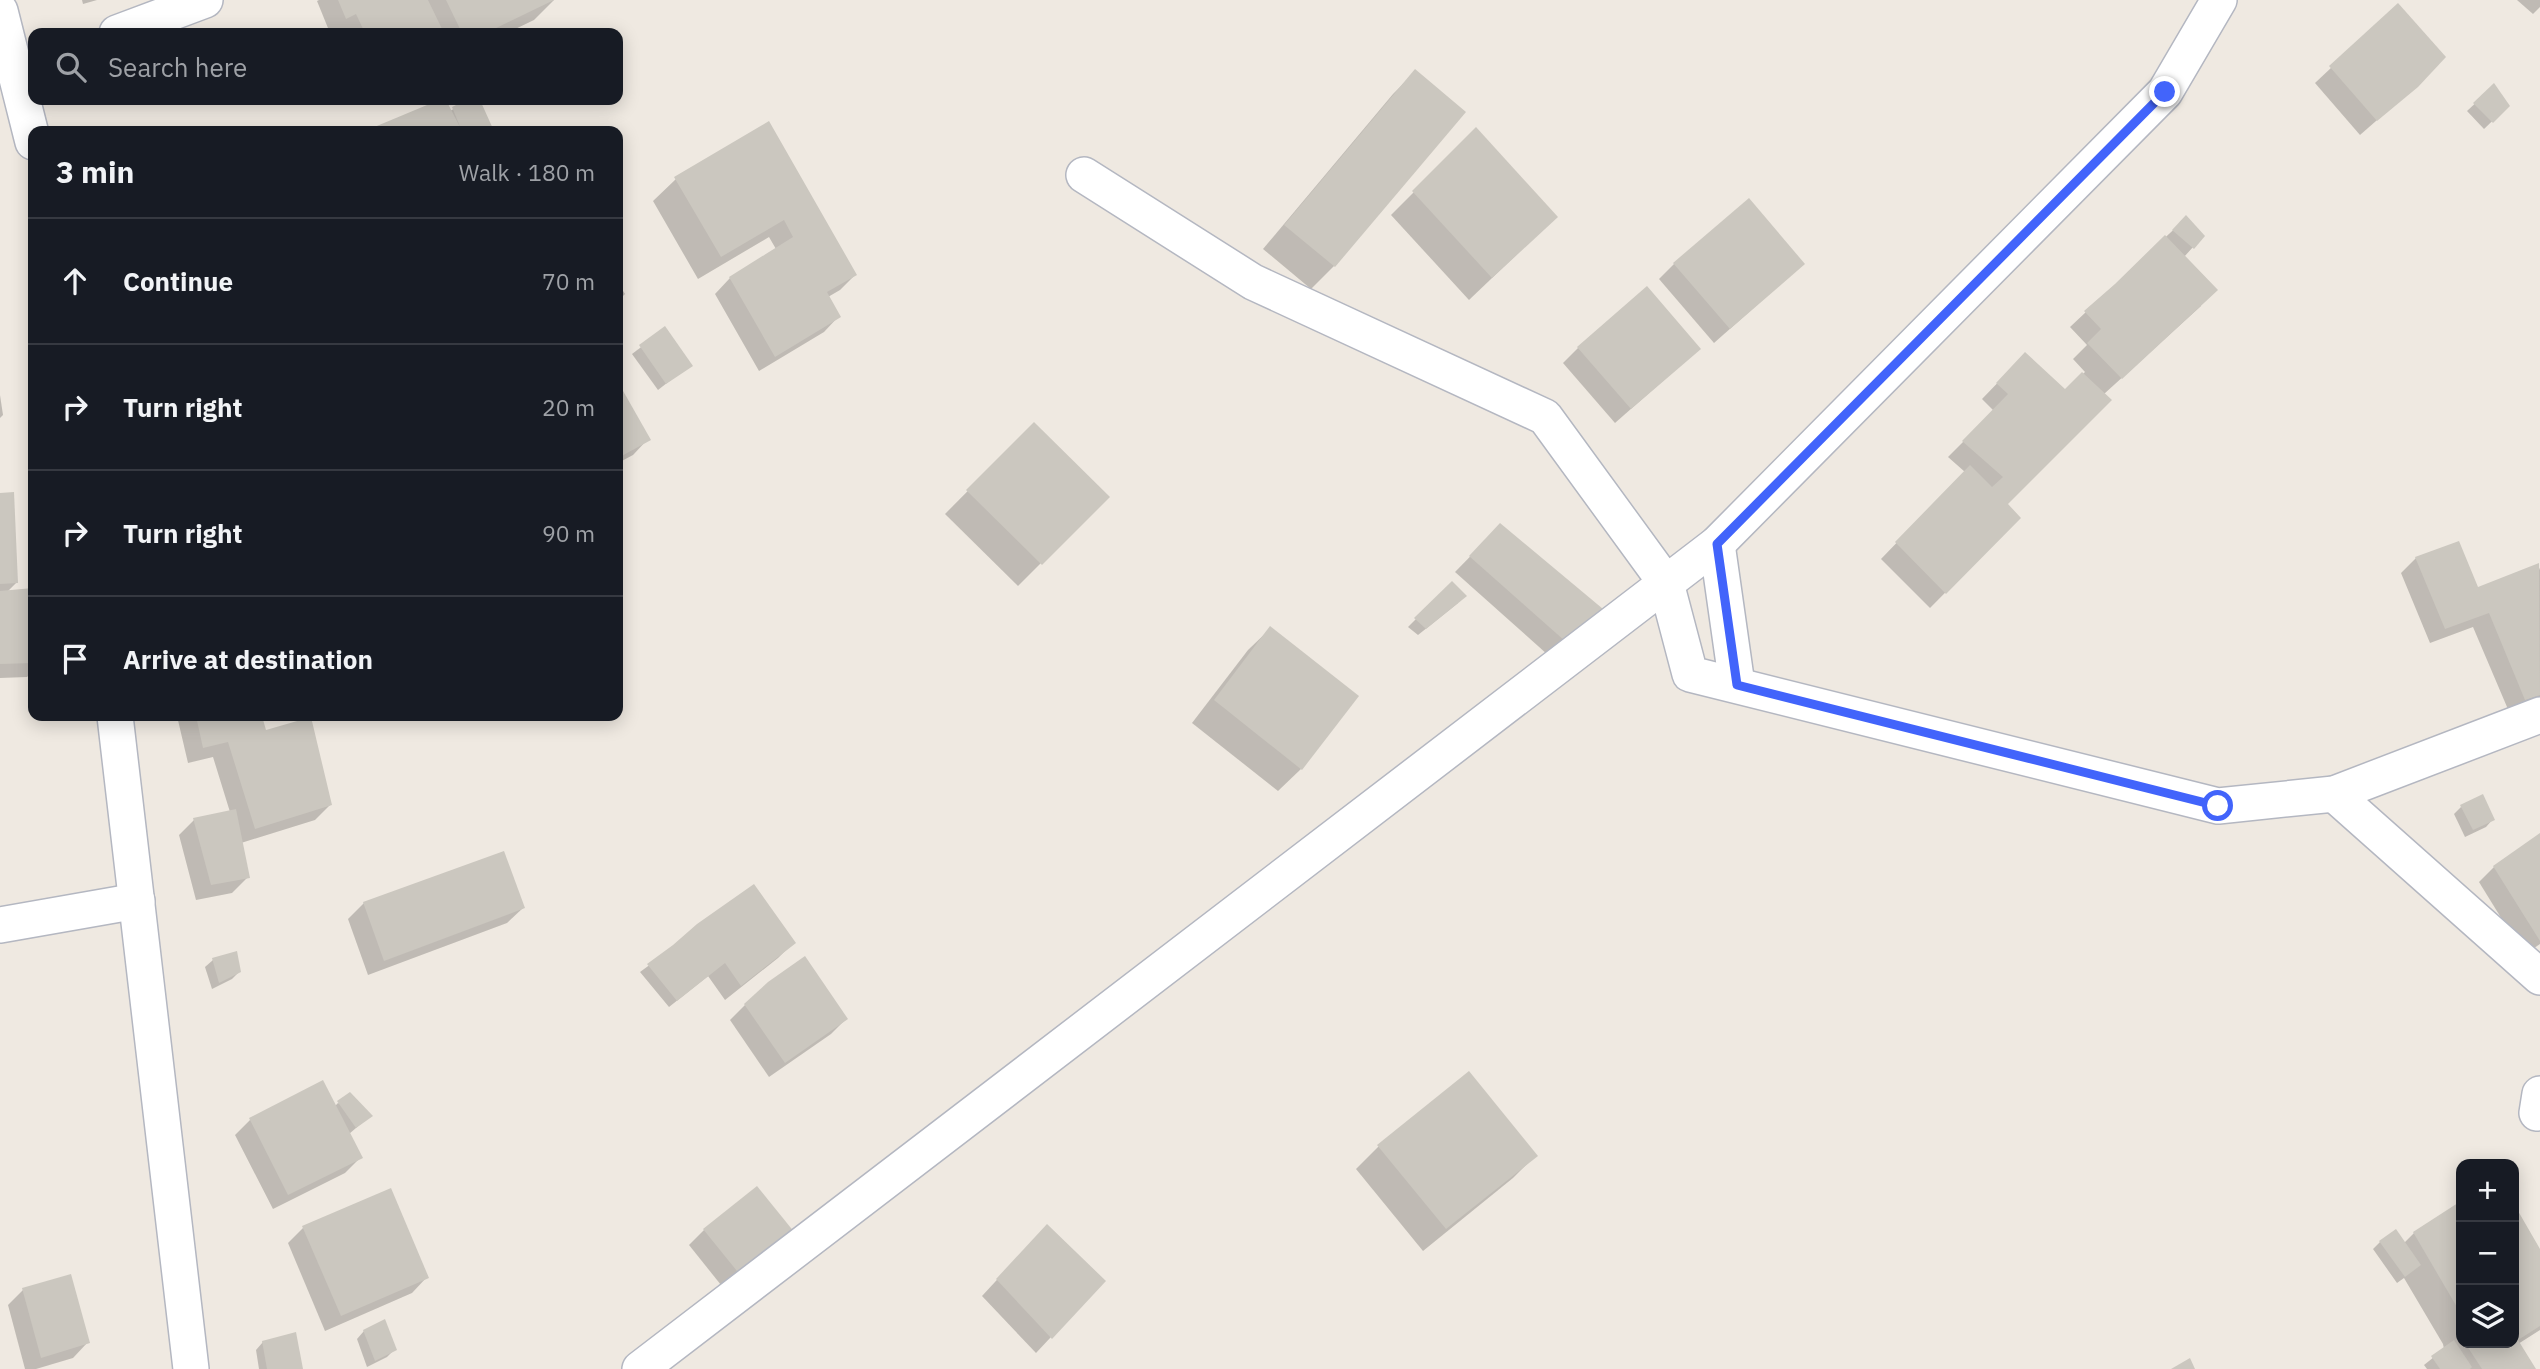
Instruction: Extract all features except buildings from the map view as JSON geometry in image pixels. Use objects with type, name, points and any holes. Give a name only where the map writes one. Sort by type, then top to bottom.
[{"type":"street","points":[[130,28],[205,0]]},
{"type":"street","points":[[640,1369],[1717,544],[2165,92],[2219,0]]},
{"type":"street","points":[[0,11],[24,68],[28,101]]},
{"type":"street","points":[[28,105],[31,126]]},
{"type":"street","points":[[1084,174],[1253,282],[1545,417],[1666,583],[1690,674],[2218,806],[2334,794],[2540,715]]},
{"type":"street","points":[[1717,544],[1737,685]]},
{"type":"street","points":[[116,721],[191,1369]]},
{"type":"street","points":[[2334,794],[2540,977]]},
{"type":"street","points":[[0,925],[137,901]]},
{"type":"route","points":[[2165,92],[1717,544],[1737,685],[2218,806]]}]
